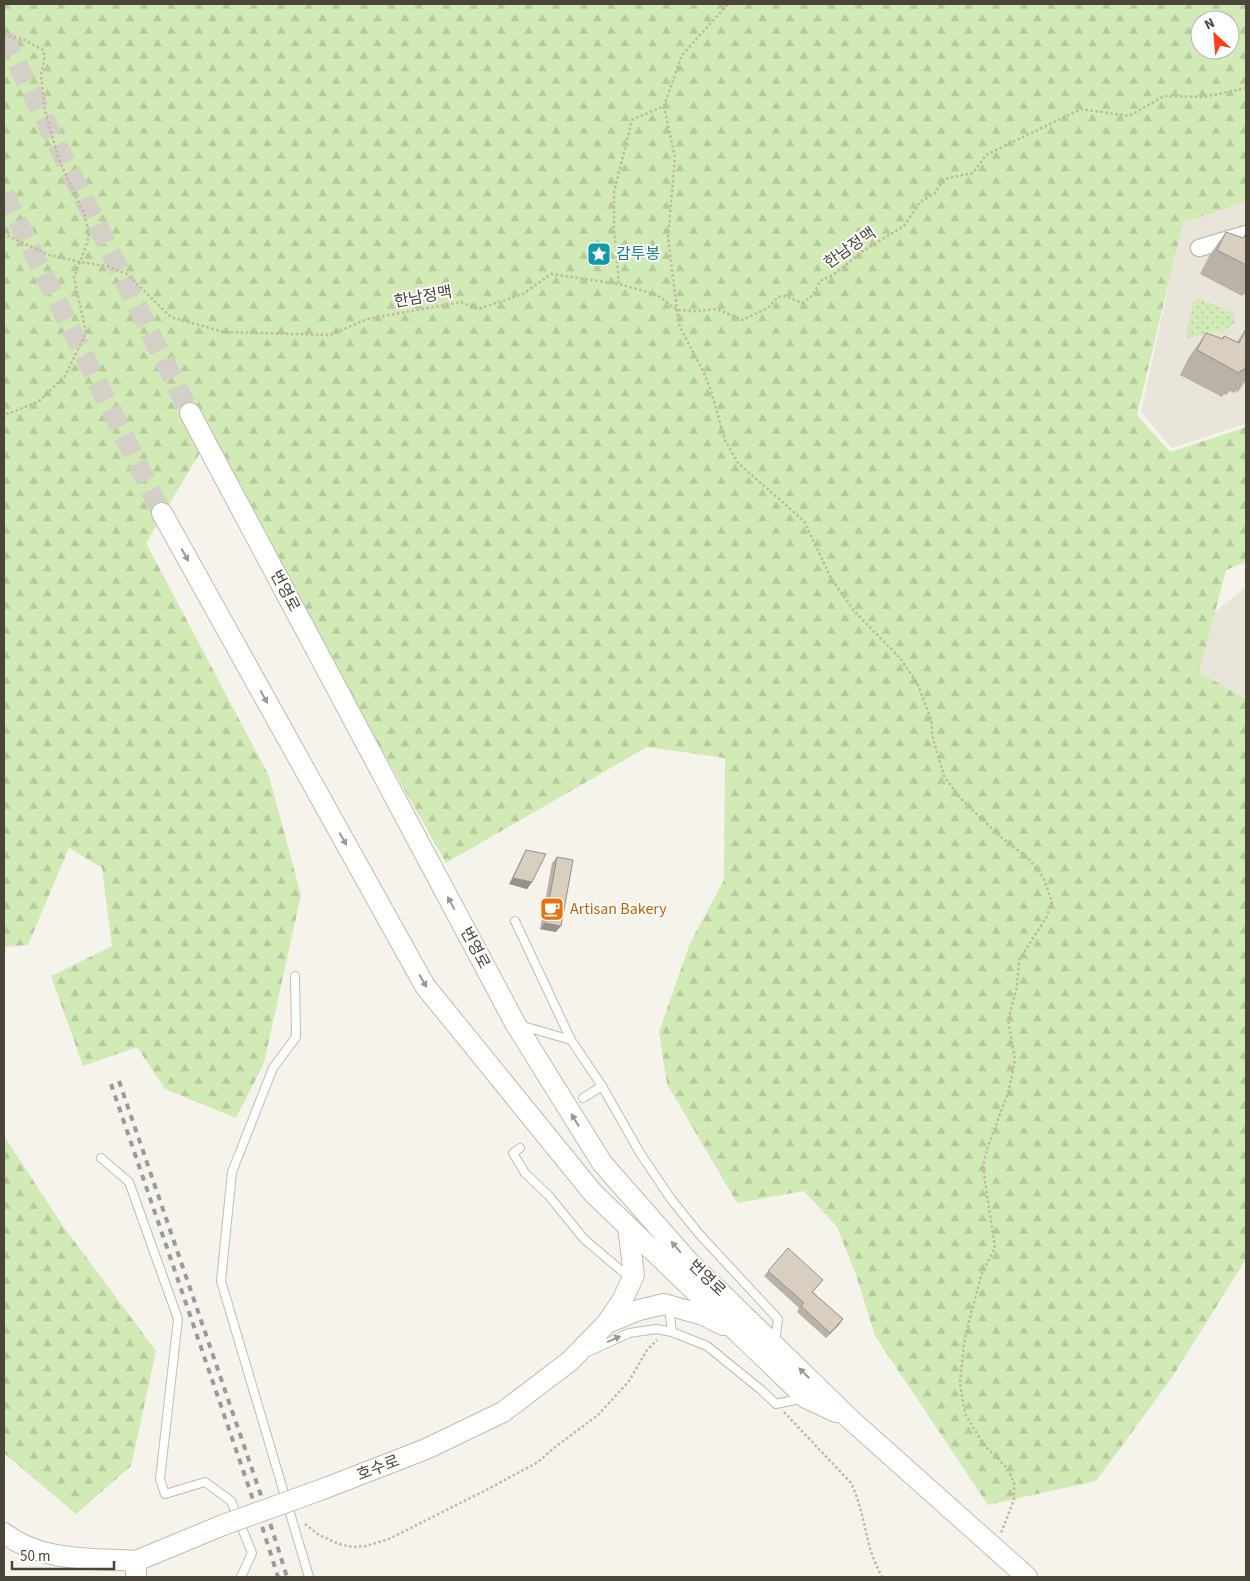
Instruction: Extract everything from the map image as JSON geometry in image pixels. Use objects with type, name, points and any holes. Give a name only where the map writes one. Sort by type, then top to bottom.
[{"type":"street","points":[[1200,248],[1246,234]]},
{"type":"street","name":"번영로","points":[[190,413],[515,1023],[602,1163],[689,1262],[851,1420],[1027,1577]]},
{"type":"street","name":"번영로","points":[[162,513],[426,986],[592,1193],[806,1398],[851,1420]]},
{"type":"street","name":"호수로","points":[[136,1569],[224,1526],[426,1449],[503,1412],[570,1361],[607,1323],[622,1301],[634,1275],[628,1227]]},
{"type":"street","name":"호수로","points":[[607,1323],[639,1310],[664,1304],[703,1315],[736,1330]]},
{"type":"street","points":[[4,1533],[16,1543],[55,1556],[136,1569]]},
{"type":"lane","points":[[515,921],[571,1040],[602,1086],[640,1153],[671,1199],[700,1235],[778,1319],[775,1344]]},
{"type":"lane","points":[[295,976],[296,1037],[273,1068],[232,1172],[221,1280],[309,1577]]},
{"type":"lane","points":[[515,1023],[571,1040]]},
{"type":"lane","points":[[583,1098],[602,1086]]},
{"type":"lane","points":[[520,1148],[512,1153],[525,1173],[549,1196],[584,1239],[623,1272]]},
{"type":"lane","points":[[101,1158],[129,1182],[178,1319],[160,1479],[165,1494],[205,1482],[231,1501],[252,1553],[241,1577]]},
{"type":"lane","points":[[670,1316],[672,1332]]},
{"type":"lane","points":[[570,1361],[629,1333],[656,1329],[672,1332],[707,1346],[776,1404],[806,1398]]},
{"type":"path","points":[[728,4],[682,55],[664,106],[675,158],[668,237],[680,327],[704,373],[725,440],[738,463],[804,521],[832,580],[855,612],[900,658],[917,683],[931,719],[933,739],[944,776],[960,798],[1002,838],[1028,858],[1043,877],[1052,902],[1046,918],[1020,960],[1017,987],[1008,1021],[1016,1059],[1009,1090],[987,1149],[983,1167],[995,1248],[982,1273],[969,1321],[964,1343],[960,1383],[965,1414],[984,1445],[1008,1469],[1014,1483],[1014,1500],[995,1548]]},
{"type":"path","points":[[4,35],[23,39],[43,50],[45,56],[41,76],[45,111],[59,160],[85,216],[89,237],[74,277],[86,333],[65,376],[38,402],[7,414],[4,419]]},
{"type":"path","name":"한남정맥","points":[[4,234],[49,254],[80,262],[107,266],[127,274],[171,317],[224,332],[330,334],[367,319],[461,302],[478,309],[523,294],[551,274],[619,284],[657,295],[677,310],[717,309],[742,320],[768,308],[778,297],[785,296],[802,303],[813,296],[820,281],[833,275],[863,251],[904,226],[920,202],[935,193],[944,179],[973,172],[986,155],[1081,110],[1129,116],[1164,96],[1204,97],[1246,88]]},
{"type":"path","points":[[619,284],[614,230],[614,192],[616,183],[632,120],[664,106]]},
{"type":"path","points":[[291,1519],[298,1519],[319,1535],[346,1546],[366,1546],[389,1539],[538,1462],[598,1414],[629,1381],[647,1350],[658,1340],[672,1332]]},
{"type":"path","points":[[776,1404],[851,1483],[858,1497],[867,1528],[871,1552],[882,1577]]},
{"type":"shaded area","points":[[1246,196],[1246,424],[1172,448],[1141,412],[1184,214]]},
{"type":"shaded area","points":[[1246,587],[1246,702],[1202,679],[1176,652],[1194,628]]},
{"type":"green space","points":[[4,4],[1246,4],[1246,201],[1183,223],[1137,415],[1170,452],[1246,427],[1246,562],[1226,570],[1199,672],[1246,699],[1246,1259],[1171,1379],[1096,1481],[988,1505],[875,1336],[856,1275],[837,1227],[804,1191],[737,1203],[667,1084],[659,1032],[690,943],[724,880],[725,758],[647,747],[446,863],[207,441],[146,543],[269,776],[301,895],[264,1063],[236,1118],[165,1089],[137,1047],[83,1066],[51,976],[112,946],[102,868],[69,848],[28,945],[4,947]]},
{"type":"green space","points":[[1196,299],[1201,299],[1234,314],[1236,322],[1221,333],[1217,330],[1189,339],[1186,335],[1193,303]]},
{"type":"green space","points":[[4,1136],[63,1226],[156,1351],[131,1466],[76,1514],[4,1453]]},
{"type":"building","points":[[1226,232],[1243,238],[1246,236],[1246,265],[1217,250]]},
{"type":"building","points":[[1246,329],[1246,366],[1239,373],[1197,350],[1206,333],[1223,339],[1224,336],[1239,343]]},
{"type":"building","points":[[526,850],[546,854],[532,882],[513,878]]},
{"type":"building","points":[[557,857],[573,860],[561,926],[545,923]]},
{"type":"building","points":[[788,1248],[823,1280],[812,1292],[843,1319],[830,1333],[801,1306],[804,1303],[768,1271]]},
{"type":"tunnel","points":[[4,37],[190,413]]},
{"type":"tunnel","points":[[4,194],[162,513]]},
{"type":"railway","points":[[119,1081],[266,1510],[287,1577]]},
{"type":"railway","points":[[111,1084],[278,1577]]},
{"type":"place","name":"감투봉","points":[[599,254]]},
{"type":"place","name":"Artisan Bakery","points":[[552,909]]}]
